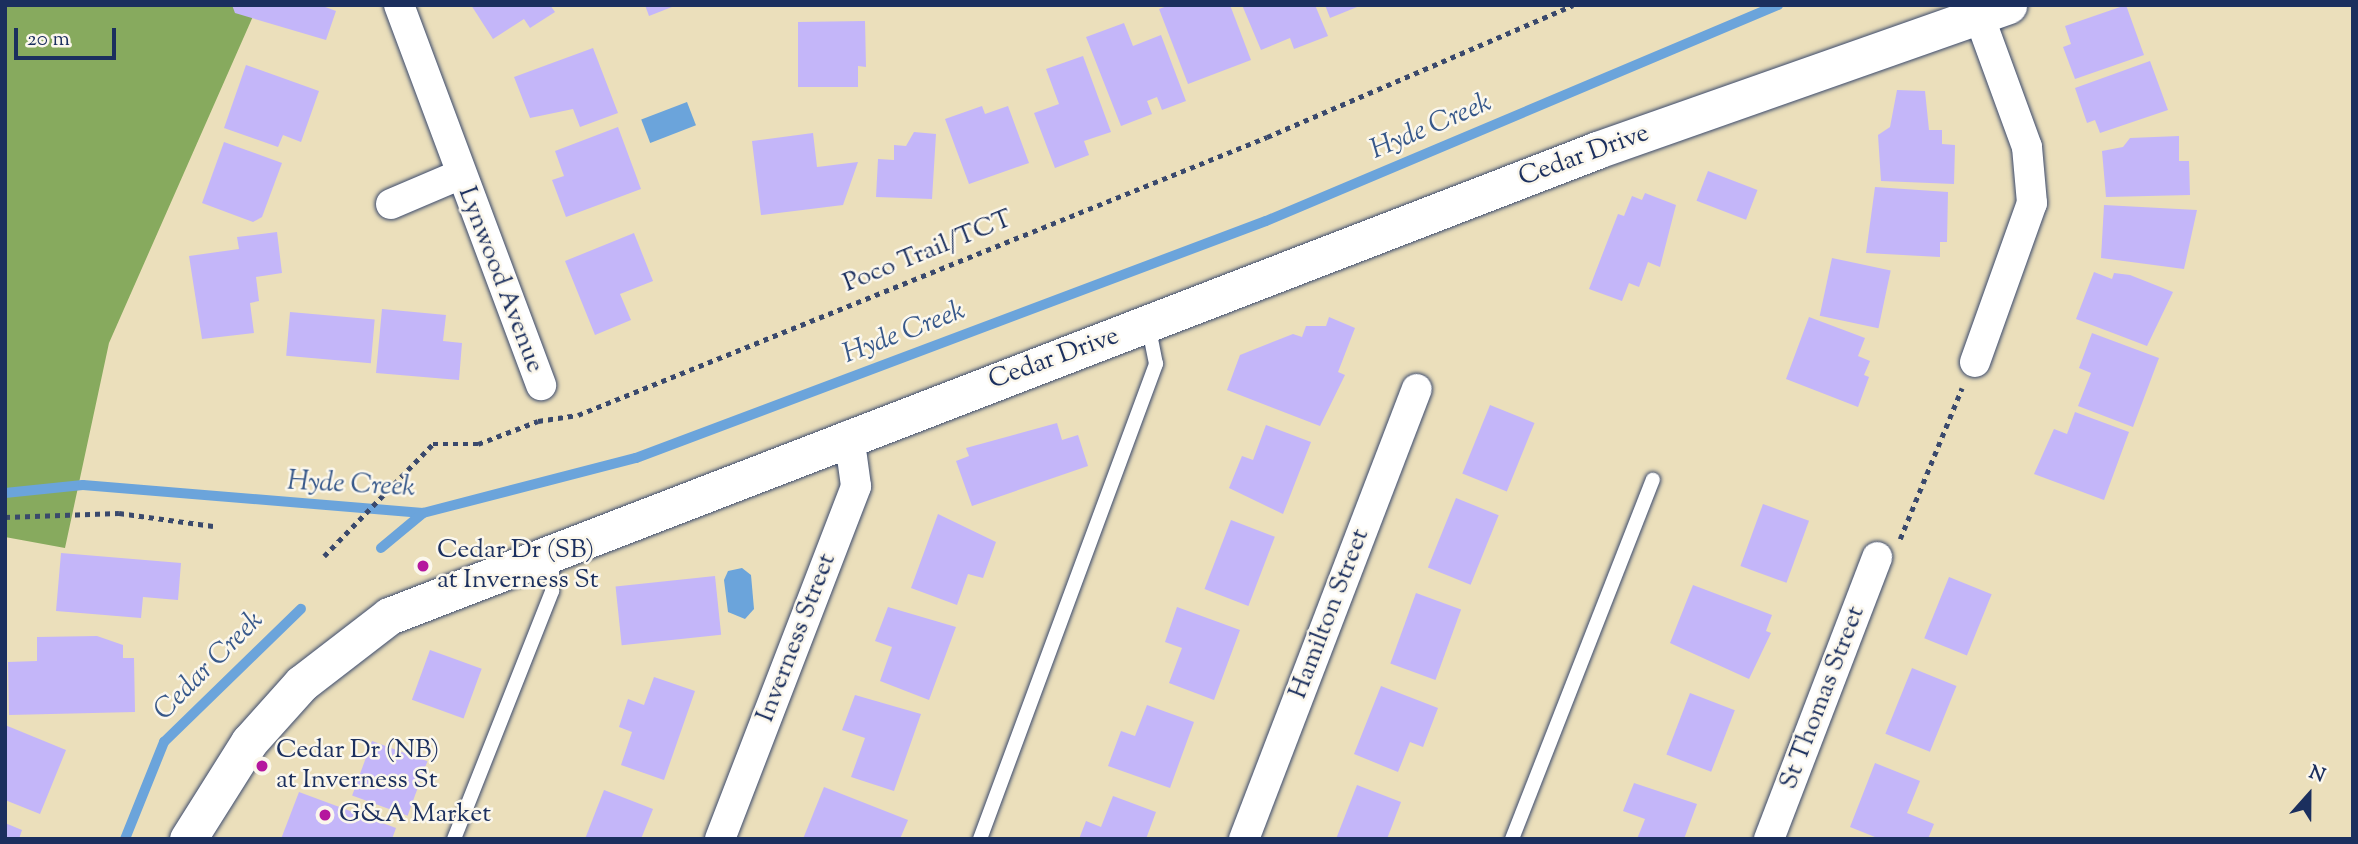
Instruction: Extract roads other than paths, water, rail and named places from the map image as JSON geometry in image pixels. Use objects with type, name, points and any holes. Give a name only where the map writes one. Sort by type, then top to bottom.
[{"type":"street","name":"Lynwood Avenue","points":[[399,5],[459,175],[541,385]]},
{"type":"street","name":"Cedar Drive","points":[[188,839],[234,763],[302,683],[389,615],[552,548],[1147,324],[1597,150],[1993,11]]},
{"type":"street","points":[[1975,362],[2032,203],[2027,147],[1993,11]]},
{"type":"street","name":"Lynwood Avenue","points":[[391,204],[459,175]]},
{"type":"street","name":"Hamilton Street","points":[[1244,839],[1417,389]]},
{"type":"street","name":"Inverness Street","points":[[720,839],[856,486],[849,435]]},
{"type":"street","name":"St Thomas Street","points":[[1769,839],[1877,556]]},
{"type":"lane","points":[[980,839],[1156,364],[1147,324]]},
{"type":"lane","points":[[1512,839],[1654,480]]},
{"type":"lane","points":[[454,839],[552,592],[552,548]]},
{"type":"water","points":[[687,102],[696,125],[650,143],[641,120]]},
{"type":"water","points":[[742,568],[751,575],[754,609],[745,619],[728,612],[724,580],[728,571]]},
{"type":"waterway","name":"Hyde Creek","points":[[5,493],[83,485],[423,513],[636,458],[1266,221],[1778,5]]},
{"type":"waterway","name":"Cedar Creek","points":[[381,548],[423,513]]},
{"type":"waterway","name":"Cedar Creek","points":[[125,839],[164,742],[301,609]]},
{"type":"place","name":"Cedar Dr (SB) at Inverness St","points":[[423,566]]},
{"type":"place","name":"Cedar Dr (NB) at Inverness St","points":[[262,766]]},
{"type":"place","name":"G&A Market","points":[[325,815]]}]
